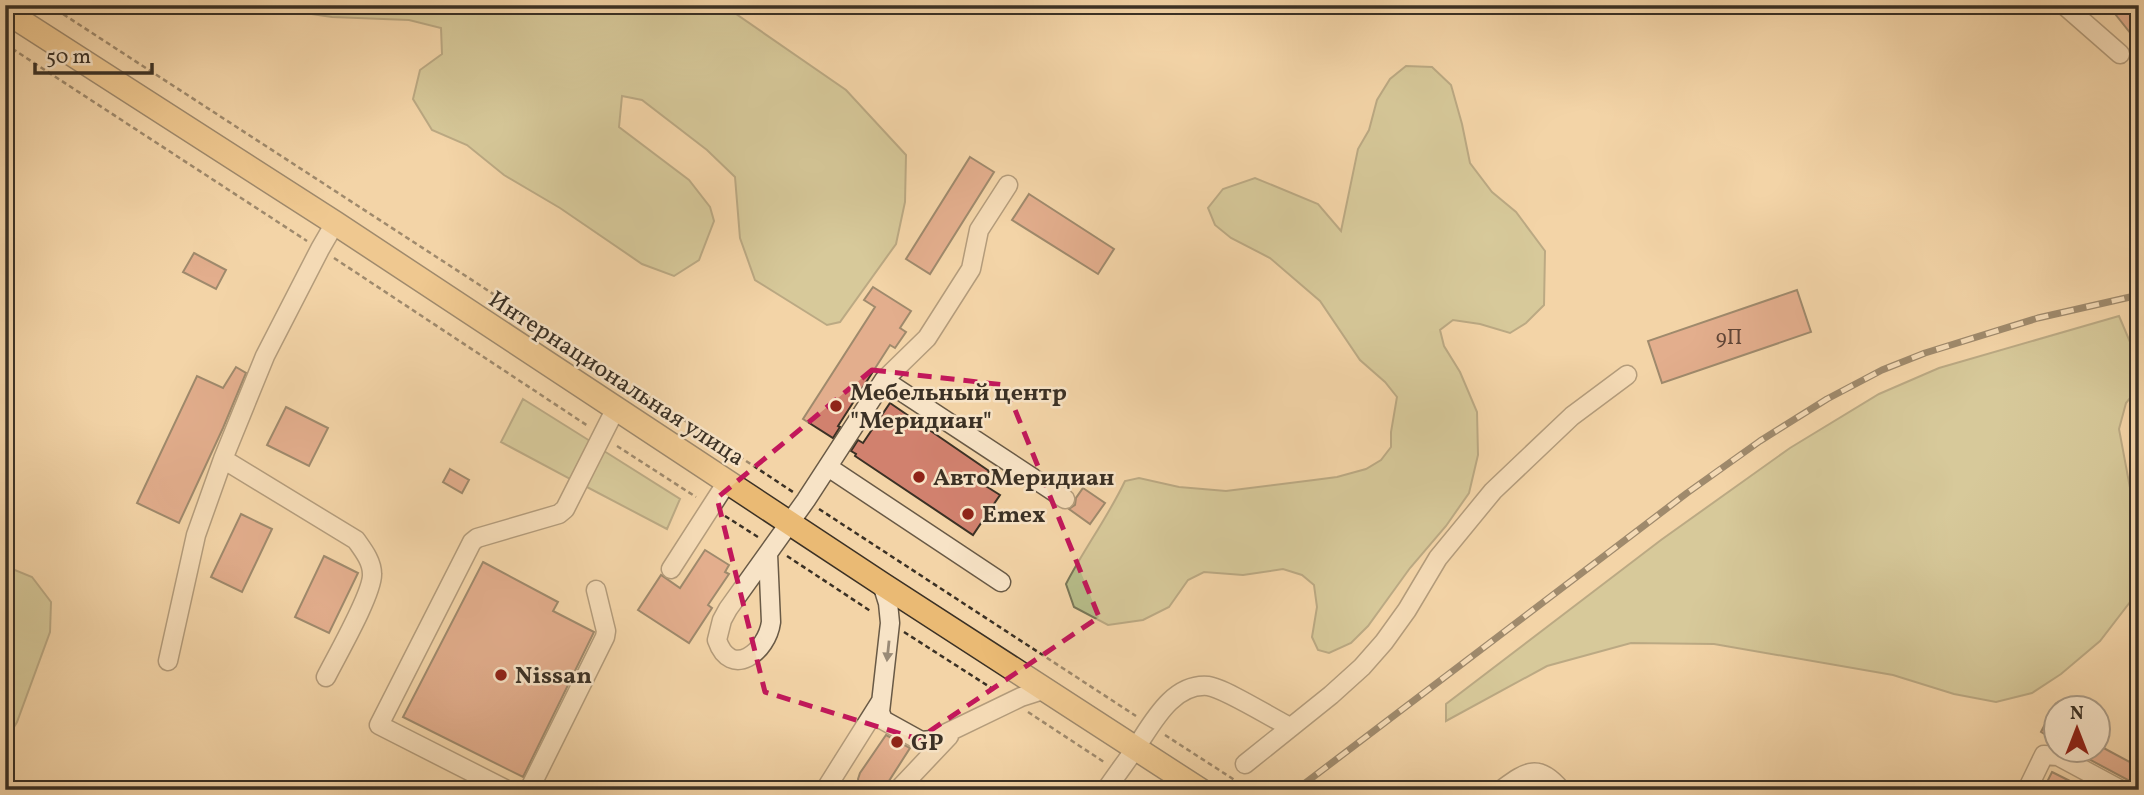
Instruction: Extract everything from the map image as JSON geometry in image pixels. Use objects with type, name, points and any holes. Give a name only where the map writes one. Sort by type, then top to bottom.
[{"type":"main road","name":"Интернациональная улица","points":[[5,11],[335,223],[881,584],[1200,790]]},
{"type":"street","points":[[2064,5],[2120,54]]},
{"type":"street","points":[[770,550],[770,631],[757,653],[750,657],[733,659],[723,654],[717,640],[722,620],[770,550],[806,500],[884,380],[927,338],[971,269],[979,230],[1008,185]]},
{"type":"street","points":[[168,661],[196,535],[223,459],[256,376],[335,223]]},
{"type":"street","points":[[1245,764],[1362,667],[1406,610],[1438,558],[1493,491],[1572,416],[1627,375]]},
{"type":"street","points":[[884,380],[1065,499]]},
{"type":"street","points":[[507,790],[379,724],[472,541],[559,514],[565,509],[617,408]]},
{"type":"street","points":[[223,459],[356,540],[367,556],[373,570],[372,582],[326,677]]},
{"type":"street","points":[[828,467],[1001,582]]},
{"type":"street","points":[[671,569],[727,482]]},
{"type":"street","points":[[881,584],[888,603],[890,623],[880,712],[883,720],[920,741],[932,740],[1011,701],[1046,690]]},
{"type":"street","points":[[529,790],[605,637],[606,631],[596,590]]},
{"type":"street","points":[[1105,790],[1165,706],[1183,692],[1207,686],[1220,690],[1290,727]]},
{"type":"street","points":[[827,789],[883,697]]},
{"type":"street","points":[[898,790],[956,729]]},
{"type":"street","points":[[2027,790],[2044,755],[2058,756],[2090,783],[2121,790]]},
{"type":"street","points":[[1501,790],[1522,775],[1536,772],[1552,779],[1561,790]]},
{"type":"path","points":[[49,5],[1250,790]]},
{"type":"path","points":[[5,44],[500,367],[711,507],[770,550],[890,623],[1147,790]]},
{"type":"highlighted area","points":[[872,370],[1005,385],[1099,617],[918,739],[765,692],[717,498]]},
{"type":"green space","points":[[293,5],[723,5],[846,90],[906,155],[905,202],[896,244],[840,322],[827,325],[755,280],[740,238],[735,177],[707,150],[642,100],[622,96],[619,127],[689,180],[710,207],[714,221],[699,260],[674,276],[642,264],[560,208],[504,175],[467,145],[432,130],[413,99],[420,70],[442,54],[441,28],[409,20],[332,17],[298,12]]},
{"type":"green space","points":[[1406,66],[1432,67],[1451,85],[1470,163],[1492,192],[1516,212],[1545,251],[1544,305],[1526,323],[1510,333],[1480,324],[1453,320],[1440,330],[1444,346],[1460,372],[1477,412],[1478,455],[1469,493],[1368,626],[1351,643],[1329,653],[1318,650],[1312,637],[1317,607],[1314,585],[1302,575],[1283,569],[1243,575],[1204,572],[1188,580],[1169,607],[1143,620],[1108,625],[1074,607],[1066,584],[1125,481],[1139,478],[1179,487],[1226,491],[1314,480],[1366,469],[1381,460],[1391,447],[1397,397],[1385,382],[1360,360],[1320,301],[1270,258],[1231,238],[1215,225],[1208,208],[1223,189],[1255,178],[1318,204],[1341,231],[1358,149],[1369,130],[1377,100],[1390,79]]},
{"type":"green space","points":[[2119,316],[2133,349],[2139,375],[2139,387],[2126,403],[2119,429],[2139,536],[2139,568],[2130,602],[2100,641],[2061,674],[2032,693],[1996,702],[1954,694],[1893,675],[1714,644],[1631,643],[1547,666],[1446,721],[1446,704],[1661,540],[1790,448],[1879,394],[1939,368]]},
{"type":"green space","points":[[523,399],[590,441],[570,479],[501,442]]},
{"type":"green space","points":[[604,451],[680,499],[667,529],[585,486]]},
{"type":"green space","points":[[5,566],[32,577],[51,602],[50,632],[17,722],[5,742]]},
{"type":"building","points":[[2108,5],[2139,5],[2139,44]]},
{"type":"building","points":[[970,157],[994,172],[930,274],[906,259]]},
{"type":"building","points":[[1029,194],[1114,249],[1098,274],[1012,220]]},
{"type":"building","points":[[194,253],[226,270],[216,289],[183,272]]},
{"type":"building","points":[[873,287],[911,311],[900,328],[906,332],[895,348],[890,345],[833,438],[803,419],[875,307],[864,300]]},
{"type":"building","points":[[1797,290],[1811,332],[1662,383],[1648,341]]},
{"type":"building","points":[[236,367],[246,373],[179,523],[137,503],[197,376],[223,388]]},
{"type":"building","points":[[890,403],[989,471],[981,483],[1000,495],[973,535],[851,451],[858,440],[863,443]]},
{"type":"building","points":[[286,407],[328,428],[309,466],[267,445]]},
{"type":"building","points":[[450,469],[469,480],[462,493],[443,482]]},
{"type":"building","points":[[1083,488],[1105,503],[1090,524],[1069,509],[1075,505]]},
{"type":"building","points":[[241,514],[272,529],[242,592],[211,577]]},
{"type":"building","points":[[705,550],[729,565],[725,572],[729,574],[708,605],[712,608],[689,643],[638,610],[661,575],[680,588]]},
{"type":"building","points":[[324,556],[358,573],[329,633],[295,617]]},
{"type":"building","name":"Nissan","points":[[483,562],[558,602],[553,611],[594,632],[523,777],[403,717]]},
{"type":"building","points":[[886,735],[910,748],[889,781],[887,790],[860,790],[860,773]]},
{"type":"building","points":[[2112,753],[2139,767],[2139,786],[2098,764],[2112,764]]},
{"type":"building","points":[[2052,772],[2088,790],[2043,790]]},
{"type":"railway","points":[[1296,790],[1687,493],[1760,441],[1827,399],[1882,370],[1925,353],[2038,318],[2139,295]]},
{"type":"place","name":"Мебельный центр \"Меридиан\"","points":[[836,406]]},
{"type":"place","name":"АвтоМеридиан","points":[[919,477]]},
{"type":"place","name":"Emex","points":[[968,514]]},
{"type":"place","name":"Nissan","points":[[501,675]]},
{"type":"place","name":"GP","points":[[897,742]]}]
